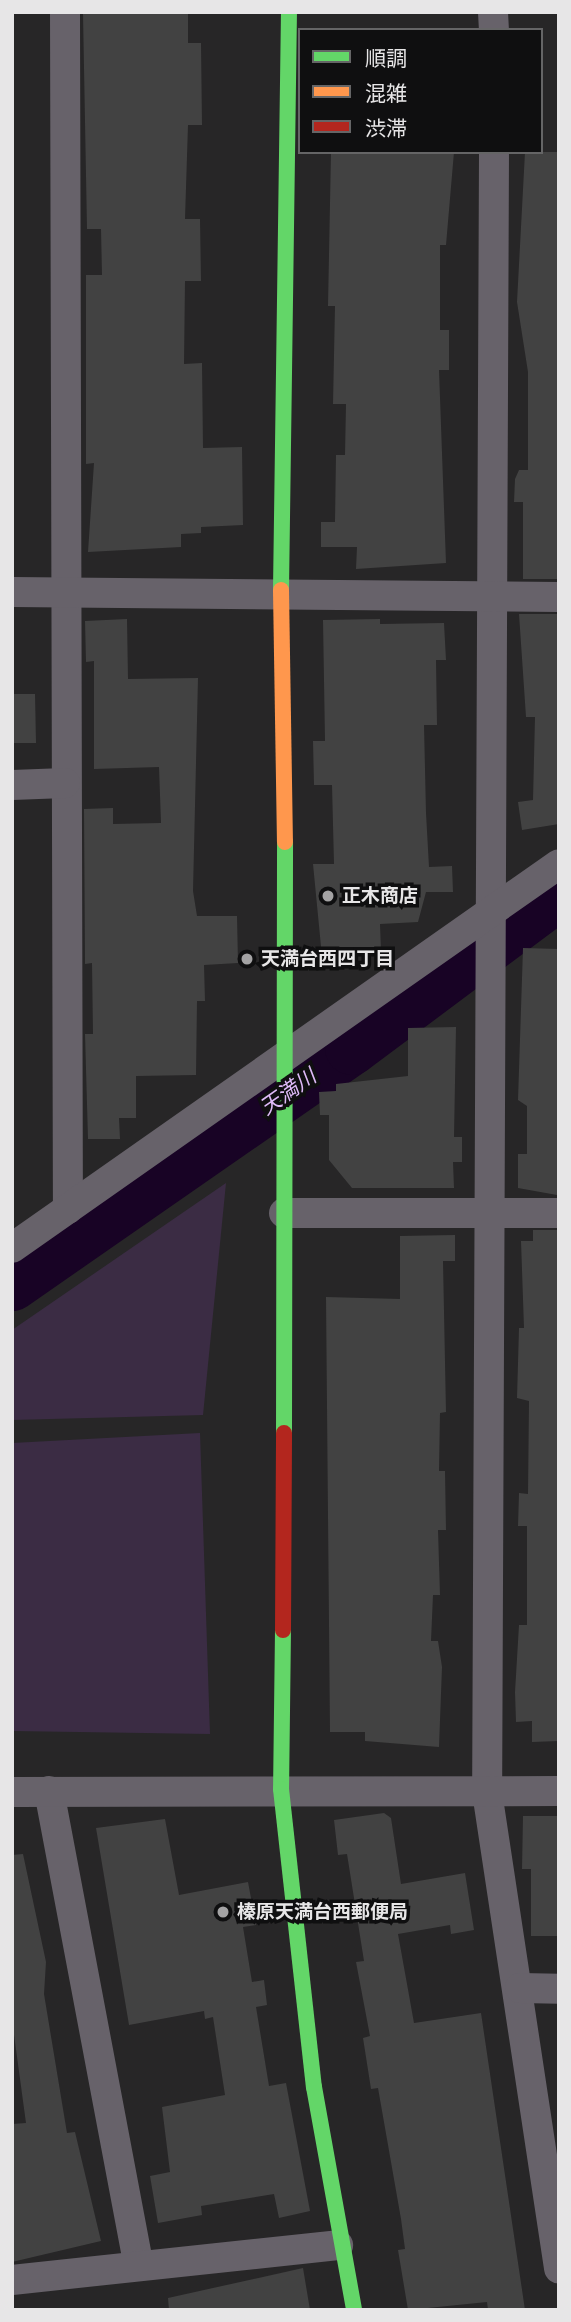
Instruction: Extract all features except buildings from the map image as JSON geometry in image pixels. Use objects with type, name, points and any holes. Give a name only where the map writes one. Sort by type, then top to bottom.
[{"type":"street","points":[[65,12],[68,1209]]},
{"type":"street","points":[[289,12],[281,599],[288,1057],[284,1213],[281,1789],[338,2245],[355,2310]]},
{"type":"street","points":[[494,154],[495,598],[487,1792],[552,2182],[559,2269]]},
{"type":"street","points":[[12,592],[281,599],[559,597]]},
{"type":"street","points":[[12,785],[65,783]]},
{"type":"street","points":[[12,1248],[288,1057],[559,864]]},
{"type":"street","points":[[284,1213],[559,1213]]},
{"type":"street","points":[[12,1792],[281,1789],[559,1791]]},
{"type":"street","points":[[49,1791],[138,2262]]},
{"type":"street","points":[[520,1989],[559,1989]]},
{"type":"street","points":[[12,2280],[138,2262],[338,2245]]},
{"type":"shaded area","points":[[226,1183],[203,1415],[12,1420],[12,1330]]},
{"type":"shaded area","points":[[200,1433],[210,1734],[12,1731],[12,1443]]},
{"type":"waterway","name":"天満川","points":[[12,1284],[352,1048],[559,893]]},
{"type":"traffic: fast","points":[[281,590],[289,12]]},
{"type":"traffic: fast","points":[[284,1433],[285,842]]},
{"type":"traffic: fast","points":[[283,1630],[281,1789],[314,2087],[354,2310]]},
{"type":"traffic: slow","points":[[281,590],[285,842]]},
{"type":"traffic: jam","points":[[283,1630],[284,1433]]},
{"type":"place","name":"正木商店","points":[[328,896]]},
{"type":"place","name":"天満台西四丁目","points":[[247,959]]},
{"type":"place","name":"榛原天満台西郵便局","points":[[223,1912]]}]
